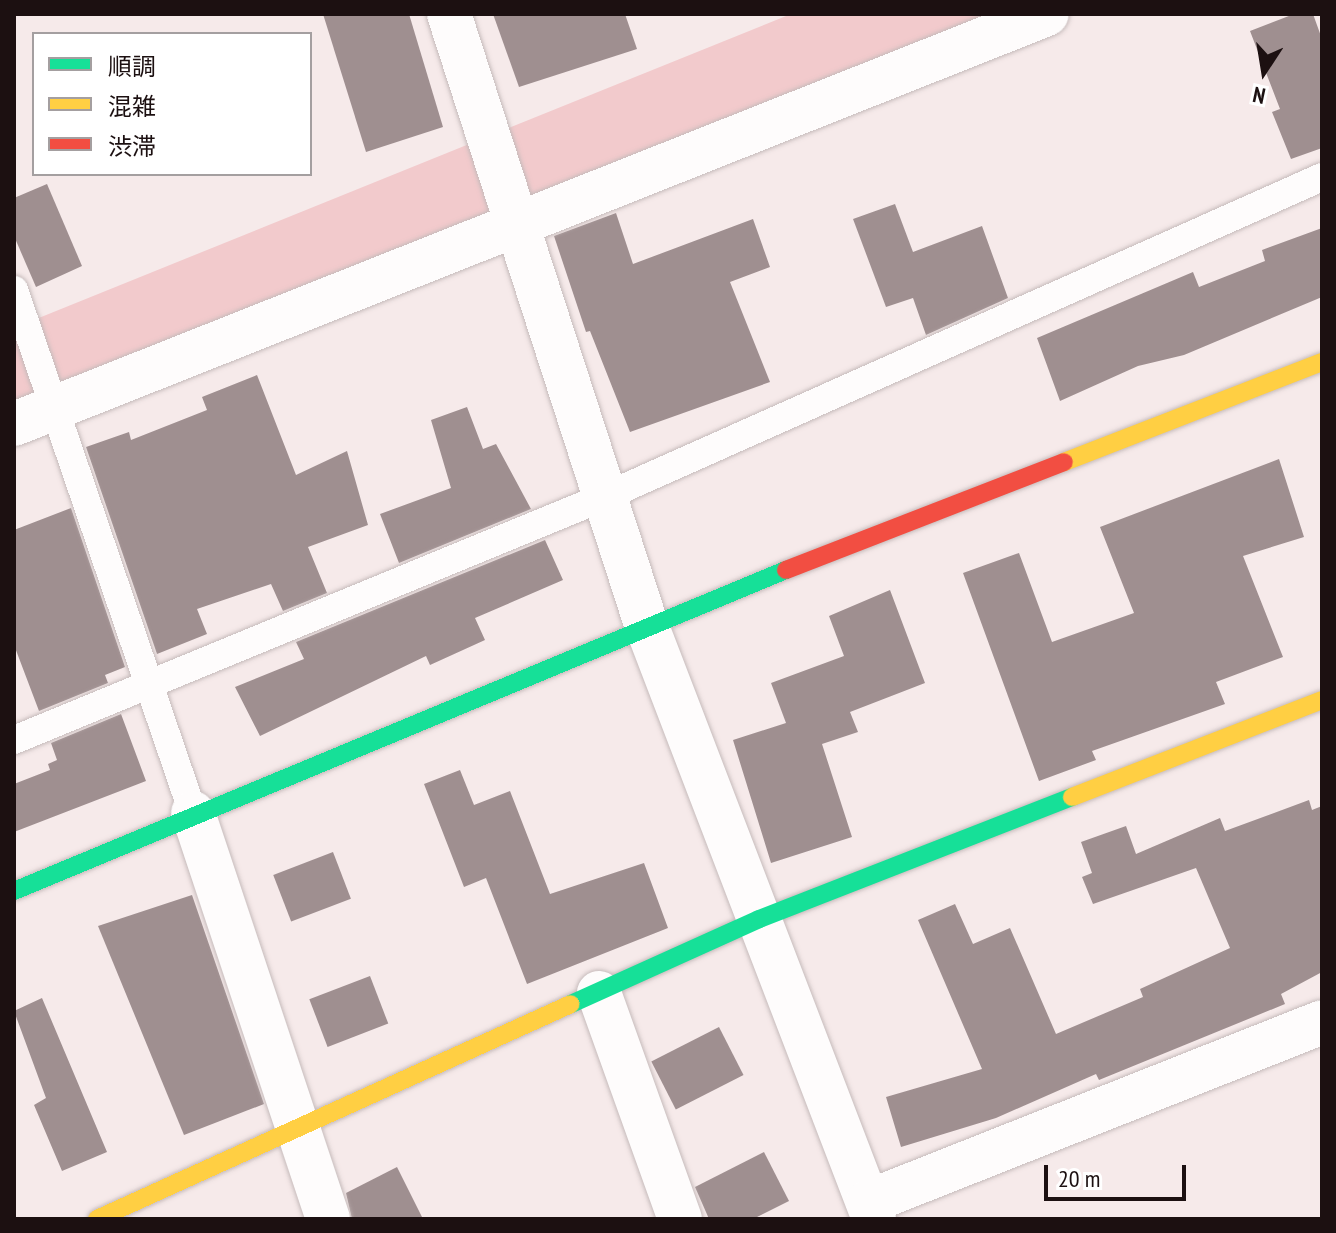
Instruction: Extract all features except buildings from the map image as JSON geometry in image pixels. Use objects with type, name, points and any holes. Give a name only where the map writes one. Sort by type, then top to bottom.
[{"type":"street","points":[[449,14],[646,624],[871,1210],[1322,1022]]},
{"type":"street","points":[[34,416],[518,227],[1047,14]]},
{"type":"street","points":[[14,891],[646,624],[1322,362]]},
{"type":"street","points":[[97,1219],[759,919],[1322,700]]},
{"type":"street","points":[[193,813],[328,1219]]},
{"type":"street","points":[[599,993],[680,1219]]},
{"type":"lane","points":[[14,740],[604,497],[1322,177]]},
{"type":"lane","points":[[14,290],[34,416],[152,683],[193,813]]},
{"type":"shaded area","points":[[791,14],[1048,14],[14,425],[14,328]]},
{"type":"traffic: fast","points":[[14,891],[786,570]]},
{"type":"traffic: fast","points":[[571,1004],[759,919],[1072,797]]},
{"type":"traffic: slow","points":[[1064,462],[1322,362]]},
{"type":"traffic: slow","points":[[1072,797],[1322,700]]},
{"type":"traffic: slow","points":[[97,1219],[571,1004]]},
{"type":"traffic: jam","points":[[786,570],[1064,462]]}]
